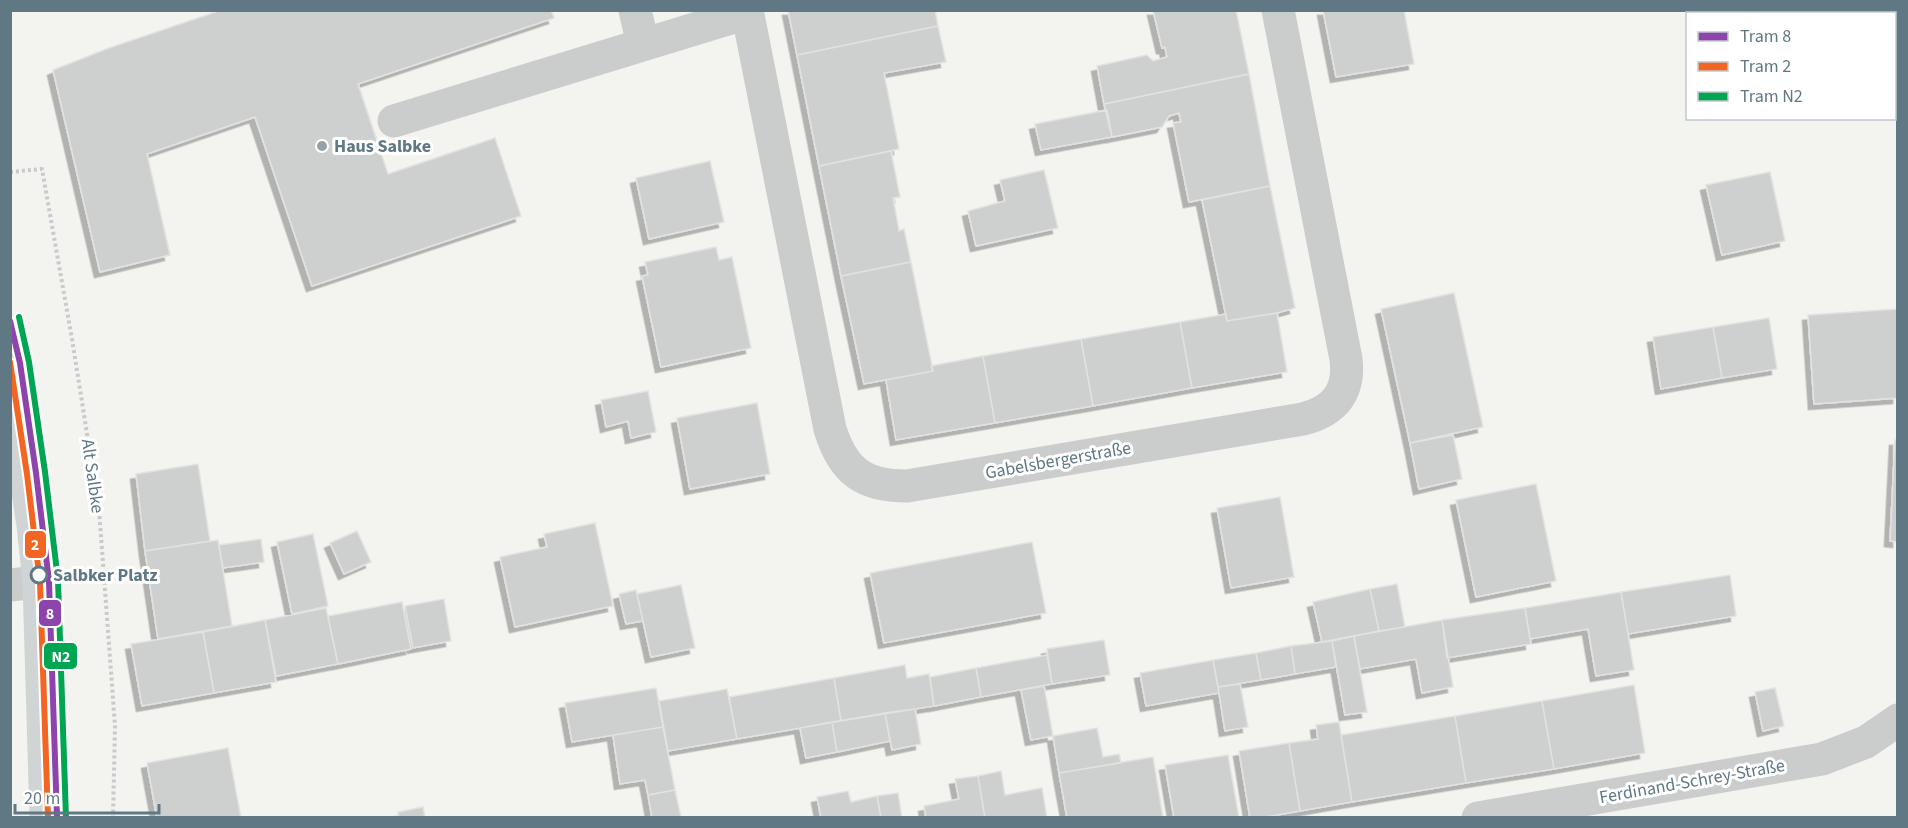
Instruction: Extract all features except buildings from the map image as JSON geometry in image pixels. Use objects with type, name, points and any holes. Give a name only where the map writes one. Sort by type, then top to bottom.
[{"type":"main road","points":[[10,370],[33,525],[25,583],[46,818]]},
{"type":"street","points":[[635,10],[644,45]]},
{"type":"street","name":"Gabelsbergerstraße","points":[[747,12],[834,444],[840,456],[856,473],[874,482],[908,486],[1303,419],[1325,411],[1336,400],[1346,376],[1346,359],[1278,10]]},
{"type":"street","points":[[394,121],[747,12]]},
{"type":"street","name":"Ferdinand-Schrey-Straße","points":[[1478,818],[1822,759],[1866,742],[1898,720]]},
{"type":"path","name":"Alt Salbke","points":[[10,172],[42,170],[78,373],[99,509],[115,726],[113,818]]},
{"type":"tram line","name":"N2","points":[[19,317],[29,362],[58,580],[66,818]]},
{"type":"tram line","name":"8","points":[[10,321],[20,363],[49,581],[57,818]]},
{"type":"tram line","name":"2","points":[[10,362],[40,582],[48,818]]},
{"type":"place","name":"Haus Salbke","points":[[322,146]]},
{"type":"place","name":"Salbker Platz","points":[[39,575]]}]
